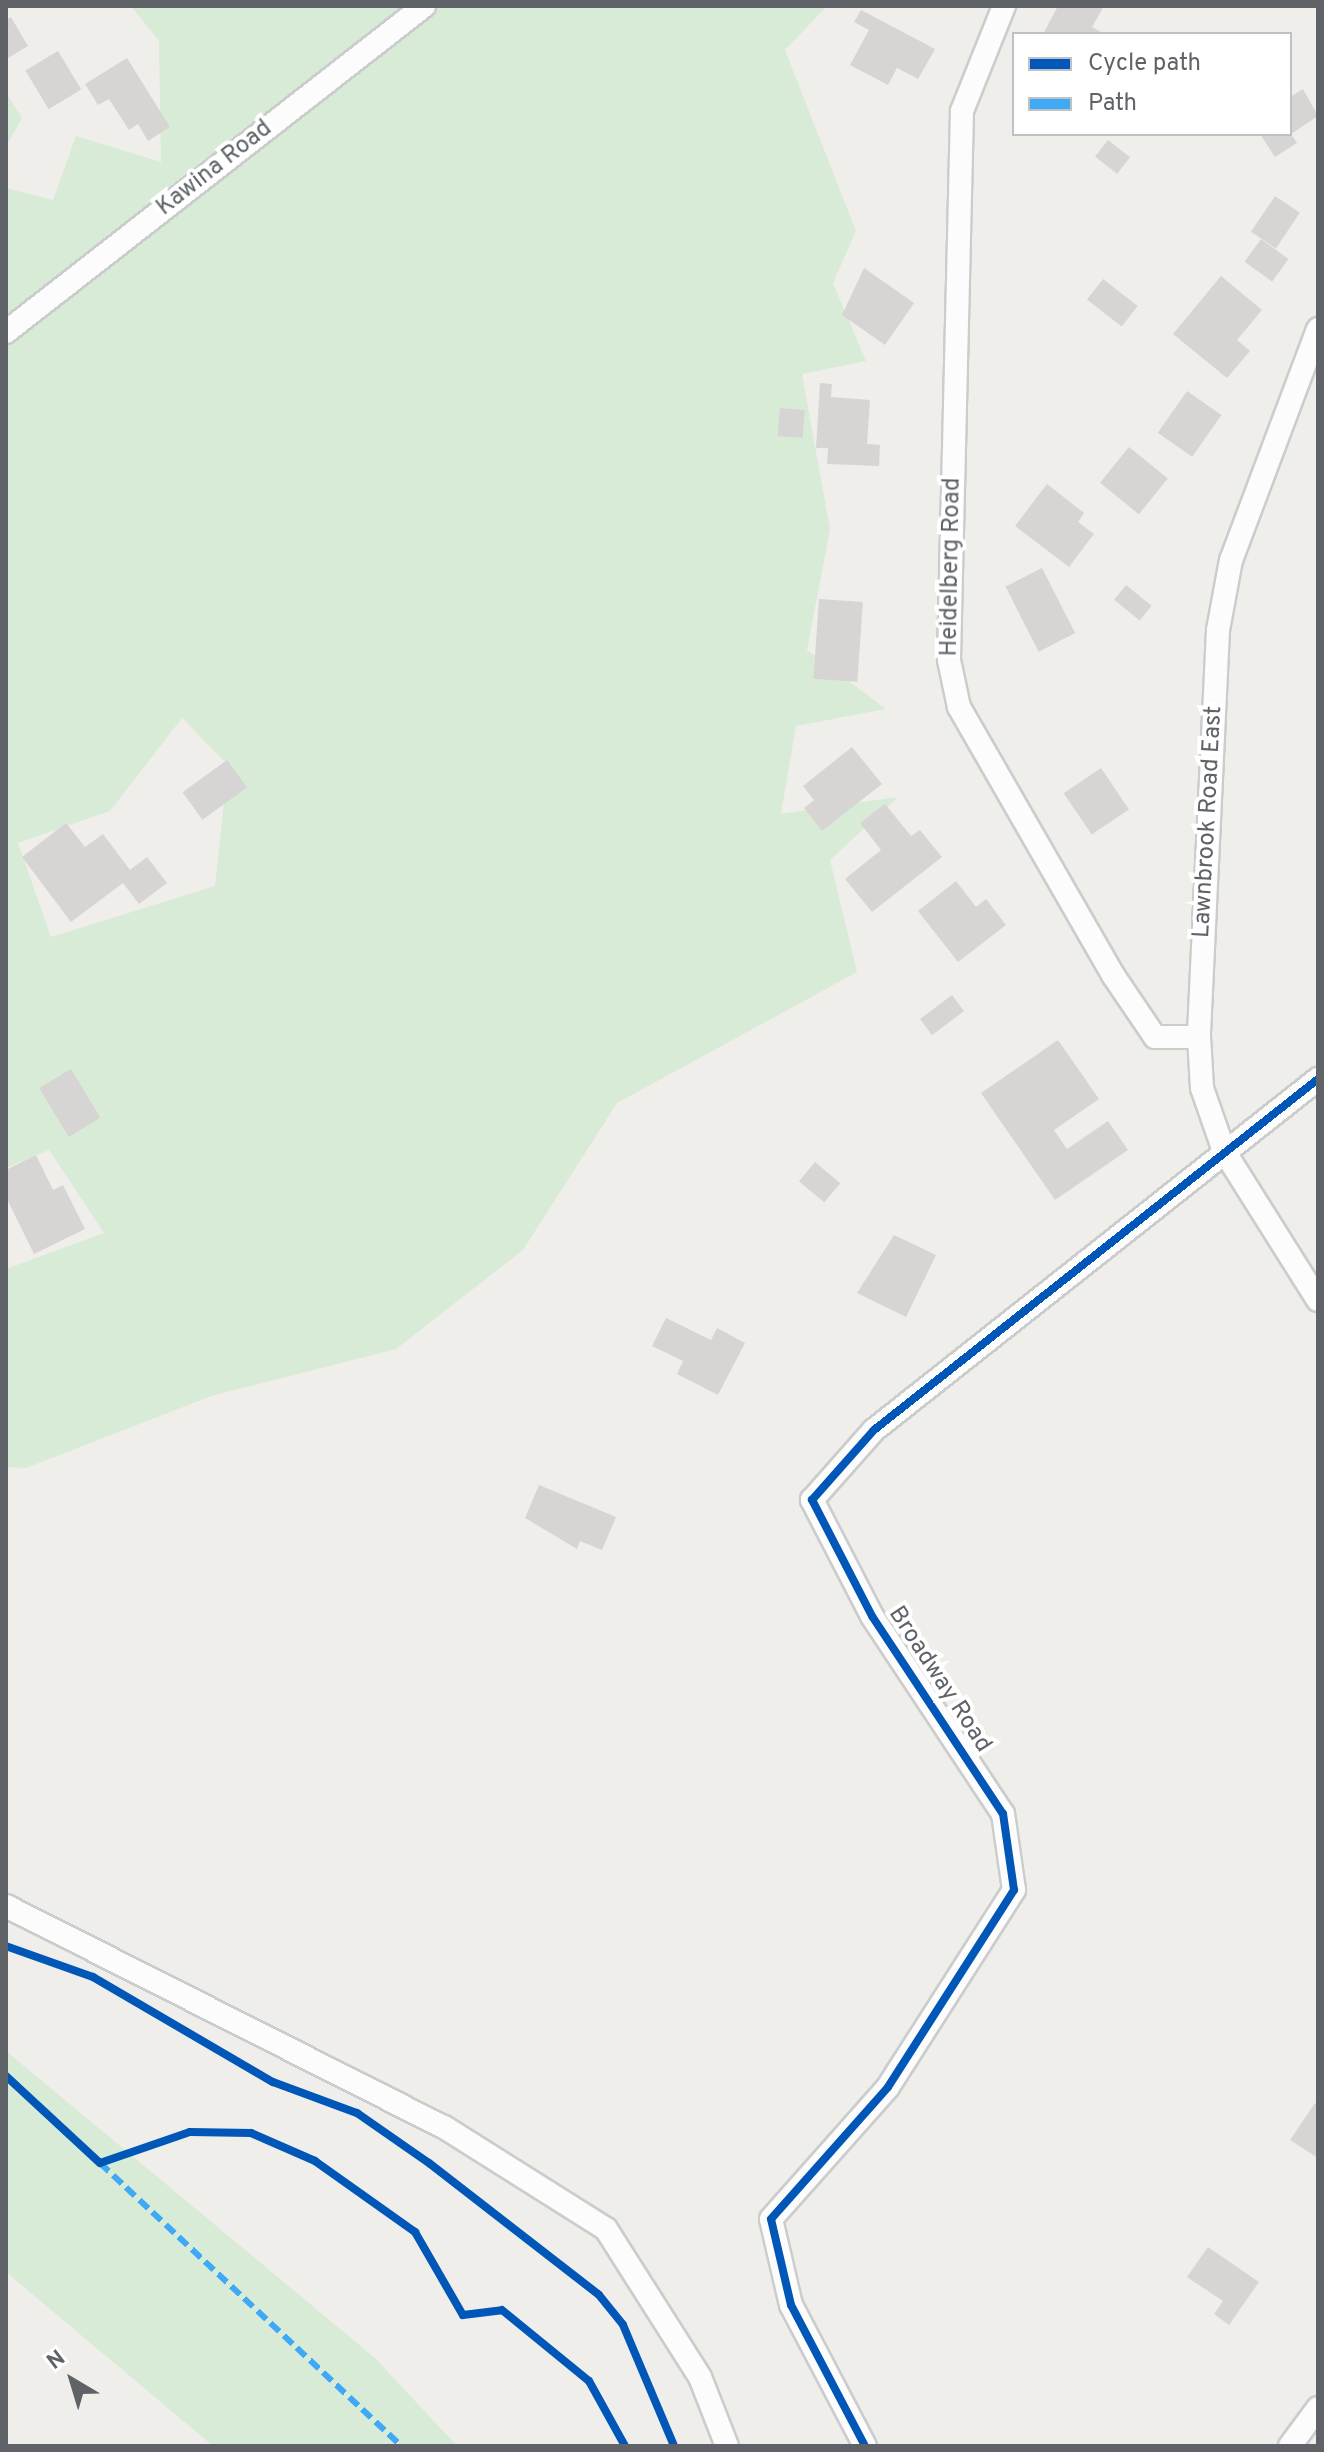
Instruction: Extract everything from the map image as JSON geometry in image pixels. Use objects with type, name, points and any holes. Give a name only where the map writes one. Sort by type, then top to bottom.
[{"type":"street","name":"Kawina Road","points":[[6,332],[424,6]]},
{"type":"street","name":"Heidelberg Road","points":[[1004,6],[962,111],[949,660],[959,707],[1113,975],[1155,1037],[1199,1037]]},
{"type":"street","name":"Lawnbrook Road East","points":[[1318,329],[1231,560],[1218,630],[1199,1037],[1202,1088],[1224,1151],[1318,1300]]},
{"type":"street","name":"Broadway Road","points":[[865,2446],[791,2305],[771,2219],[888,2087],[1014,1890],[1003,1814],[872,1616],[812,1500],[874,1430],[1318,1079]]},
{"type":"street","points":[[6,1906],[444,2127],[606,2229],[700,2377],[727,2446]]},
{"type":"street","points":[[1290,2446],[1318,2408]]},
{"type":"green space","points":[[131,6],[827,6],[785,50],[856,231],[833,283],[866,361],[802,374],[830,529],[807,650],[886,709],[796,726],[781,814],[898,797],[830,860],[857,972],[617,1103],[523,1250],[396,1349],[214,1395],[26,1468],[6,1467],[6,1269],[104,1233],[49,1150],[6,1168],[6,188],[53,200],[76,136],[161,162],[159,41]],"holes":[[[182,718],[228,765],[215,886],[51,937],[18,843],[110,811]]]},
{"type":"green space","points":[[6,93],[22,118],[6,146]]},
{"type":"green space","points":[[6,2051],[375,2358],[457,2446],[213,2446],[6,2272]]},
{"type":"building","points":[[1058,6],[1104,6],[1092,27],[1101,32],[1044,32]]},
{"type":"building","points":[[861,10],[935,49],[918,79],[897,68],[888,85],[850,65],[869,30],[854,22]]},
{"type":"building","points":[[11,17],[28,46],[6,59],[6,20]]},
{"type":"building","points":[[58,51],[81,90],[49,109],[25,71]]},
{"type":"building","points":[[127,58],[170,127],[148,141],[138,124],[129,130],[109,99],[98,105],[85,84]]},
{"type":"building","points":[[1303,89],[1318,116],[1292,133],[1292,96]]},
{"type":"building","points":[[1261,136],[1292,136],[1297,143],[1275,157]]},
{"type":"building","points":[[1108,140],[1130,157],[1117,174],[1095,157]]},
{"type":"building","points":[[1275,196],[1300,213],[1276,248],[1251,232]]},
{"type":"building","points":[[1261,239],[1289,259],[1272,282],[1245,262]]},
{"type":"building","points":[[864,268],[914,303],[885,345],[842,315]]},
{"type":"building","points":[[1221,276],[1262,310],[1237,340],[1250,351],[1227,378],[1173,334]]},
{"type":"building","points":[[1103,279],[1138,306],[1122,327],[1087,299]]},
{"type":"building","points":[[820,383],[832,384],[831,397],[870,400],[867,444],[880,445],[879,466],[827,464],[828,448],[816,448]]},
{"type":"building","points":[[1187,391],[1221,415],[1192,457],[1158,433]]},
{"type":"building","points":[[780,408],[805,410],[802,438],[778,436]]},
{"type":"building","points":[[1129,447],[1168,478],[1139,514],[1100,483]]},
{"type":"building","points":[[1047,484],[1084,513],[1078,522],[1094,534],[1069,567],[1015,526]]},
{"type":"building","points":[[1042,568],[1075,633],[1039,652],[1005,587]]},
{"type":"building","points":[[1126,585],[1152,606],[1140,621],[1114,600]]},
{"type":"building","points":[[819,599],[863,602],[857,682],[813,679]]},
{"type":"building","points":[[852,747],[882,784],[822,831],[804,808],[814,800],[803,786]]},
{"type":"building","points":[[227,760],[247,788],[202,820],[183,792]]},
{"type":"building","points":[[1101,768],[1129,809],[1092,835],[1064,793]]},
{"type":"building","points":[[885,804],[911,836],[920,830],[942,857],[872,912],[845,879],[881,850],[860,823]]},
{"type":"building","points":[[66,823],[85,847],[103,834],[130,870],[147,857],[167,883],[139,904],[123,883],[71,922],[22,857]]},
{"type":"building","points":[[956,881],[976,907],[986,899],[1006,925],[958,962],[918,911]]},
{"type":"building","points":[[952,995],[964,1011],[932,1035],[920,1019]]},
{"type":"building","points":[[1058,1040],[1099,1099],[1054,1130],[1067,1149],[1108,1121],[1128,1150],[1055,1200],[981,1093]]},
{"type":"building","points":[[71,1069],[100,1118],[69,1137],[39,1088]]},
{"type":"building","points":[[36,1155],[53,1190],[63,1185],[85,1229],[34,1254],[6,1197],[6,1170]]},
{"type":"building","points":[[815,1162],[840,1183],[824,1202],[799,1181]]},
{"type":"building","points":[[894,1235],[936,1255],[906,1317],[857,1293]]},
{"type":"building","points":[[666,1318],[711,1340],[717,1328],[745,1343],[718,1395],[677,1374],[683,1361],[652,1346]]},
{"type":"building","points":[[539,1485],[616,1517],[602,1550],[580,1541],[577,1549],[525,1518]]},
{"type":"building","points":[[1315,2103],[1318,2105],[1318,2158],[1290,2140]]},
{"type":"building","points":[[1208,2247],[1259,2282],[1229,2325],[1214,2314],[1223,2301],[1187,2277]]},
{"type":"marked path","points":[[100,2163],[401,2446]]},
{"type":"cycle path","points":[[865,2446],[791,2305],[771,2219],[888,2087],[1014,1890],[1003,1814],[872,1616],[812,1500],[874,1430],[1318,1079]]},
{"type":"cycle path","points":[[6,1946],[93,1977],[273,2082],[357,2113],[429,2163],[599,2295],[623,2325],[674,2446]]},
{"type":"cycle path","points":[[6,2076],[100,2163],[190,2132],[251,2133],[315,2161],[415,2232],[463,2315],[502,2310],[589,2381],[625,2446]]}]
